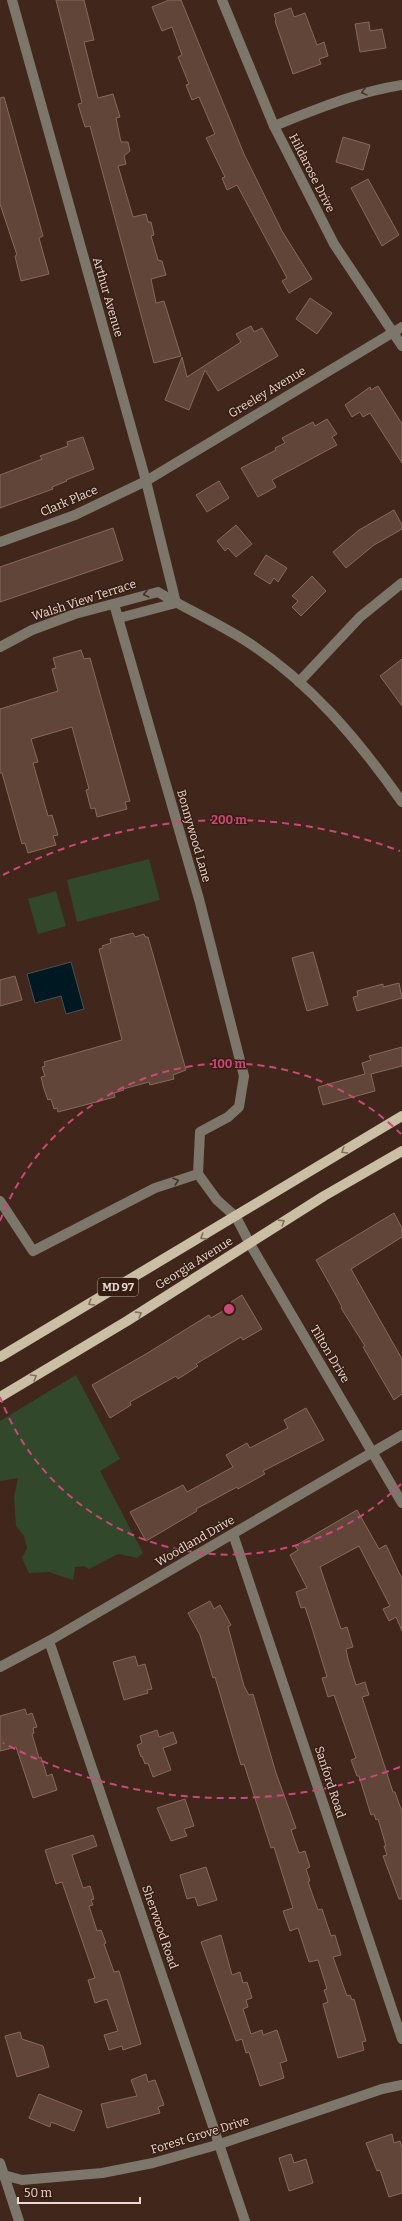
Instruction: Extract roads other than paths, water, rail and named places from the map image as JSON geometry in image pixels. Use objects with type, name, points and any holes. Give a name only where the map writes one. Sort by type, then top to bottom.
[{"type":"main road","name":"Georgia Avenue","points":[[0,1357],[236,1217],[402,1116]]},
{"type":"main road","name":"Georgia Avenue","points":[[0,1397],[127,1321],[324,1196],[402,1151]]},
{"type":"street","name":"Arthur Avenue","points":[[12,0],[146,480],[176,603]]},
{"type":"street","name":"Hildarose Drive","points":[[222,0],[274,126],[334,244],[402,346]]},
{"type":"street","points":[[274,126],[345,97],[402,85]]},
{"type":"street","name":"Greeley Avenue","points":[[146,480],[402,327]]},
{"type":"street","name":"Clark Place","points":[[0,542],[75,515],[146,480]]},
{"type":"street","points":[[299,682],[360,617],[402,583]]},
{"type":"street","name":"Walsh View Terrace","points":[[0,648],[32,630],[75,614],[158,592],[246,641],[299,682],[366,751],[402,802]]},
{"type":"street","points":[[119,618],[176,603]]},
{"type":"street","name":"Bonnywood Lane","points":[[114,604],[199,899],[244,1076],[239,1107],[228,1117],[200,1132],[198,1174]]},
{"type":"street","points":[[0,1201],[32,1251],[155,1188],[198,1174],[217,1200],[236,1217]]},
{"type":"street","name":"Tilton Drive","points":[[236,1217],[250,1244],[402,1503]]},
{"type":"street","name":"Woodland Drive","points":[[0,1667],[48,1641],[402,1435]]},
{"type":"street","name":"Sanford Road","points":[[233,1534],[402,2039]]},
{"type":"street","name":"Sherwood Road","points":[[48,1641],[245,2221]]},
{"type":"street","name":"Forest Grove Drive","points":[[2,2174],[22,2180],[102,2173],[153,2163],[220,2144],[382,2089],[402,2085]]},
{"type":"street","points":[[0,2163],[2,2174],[19,2221]]},
{"type":"water","points":[[71,962],[84,1009],[66,1014],[61,996],[35,1003],[27,974]]}]
